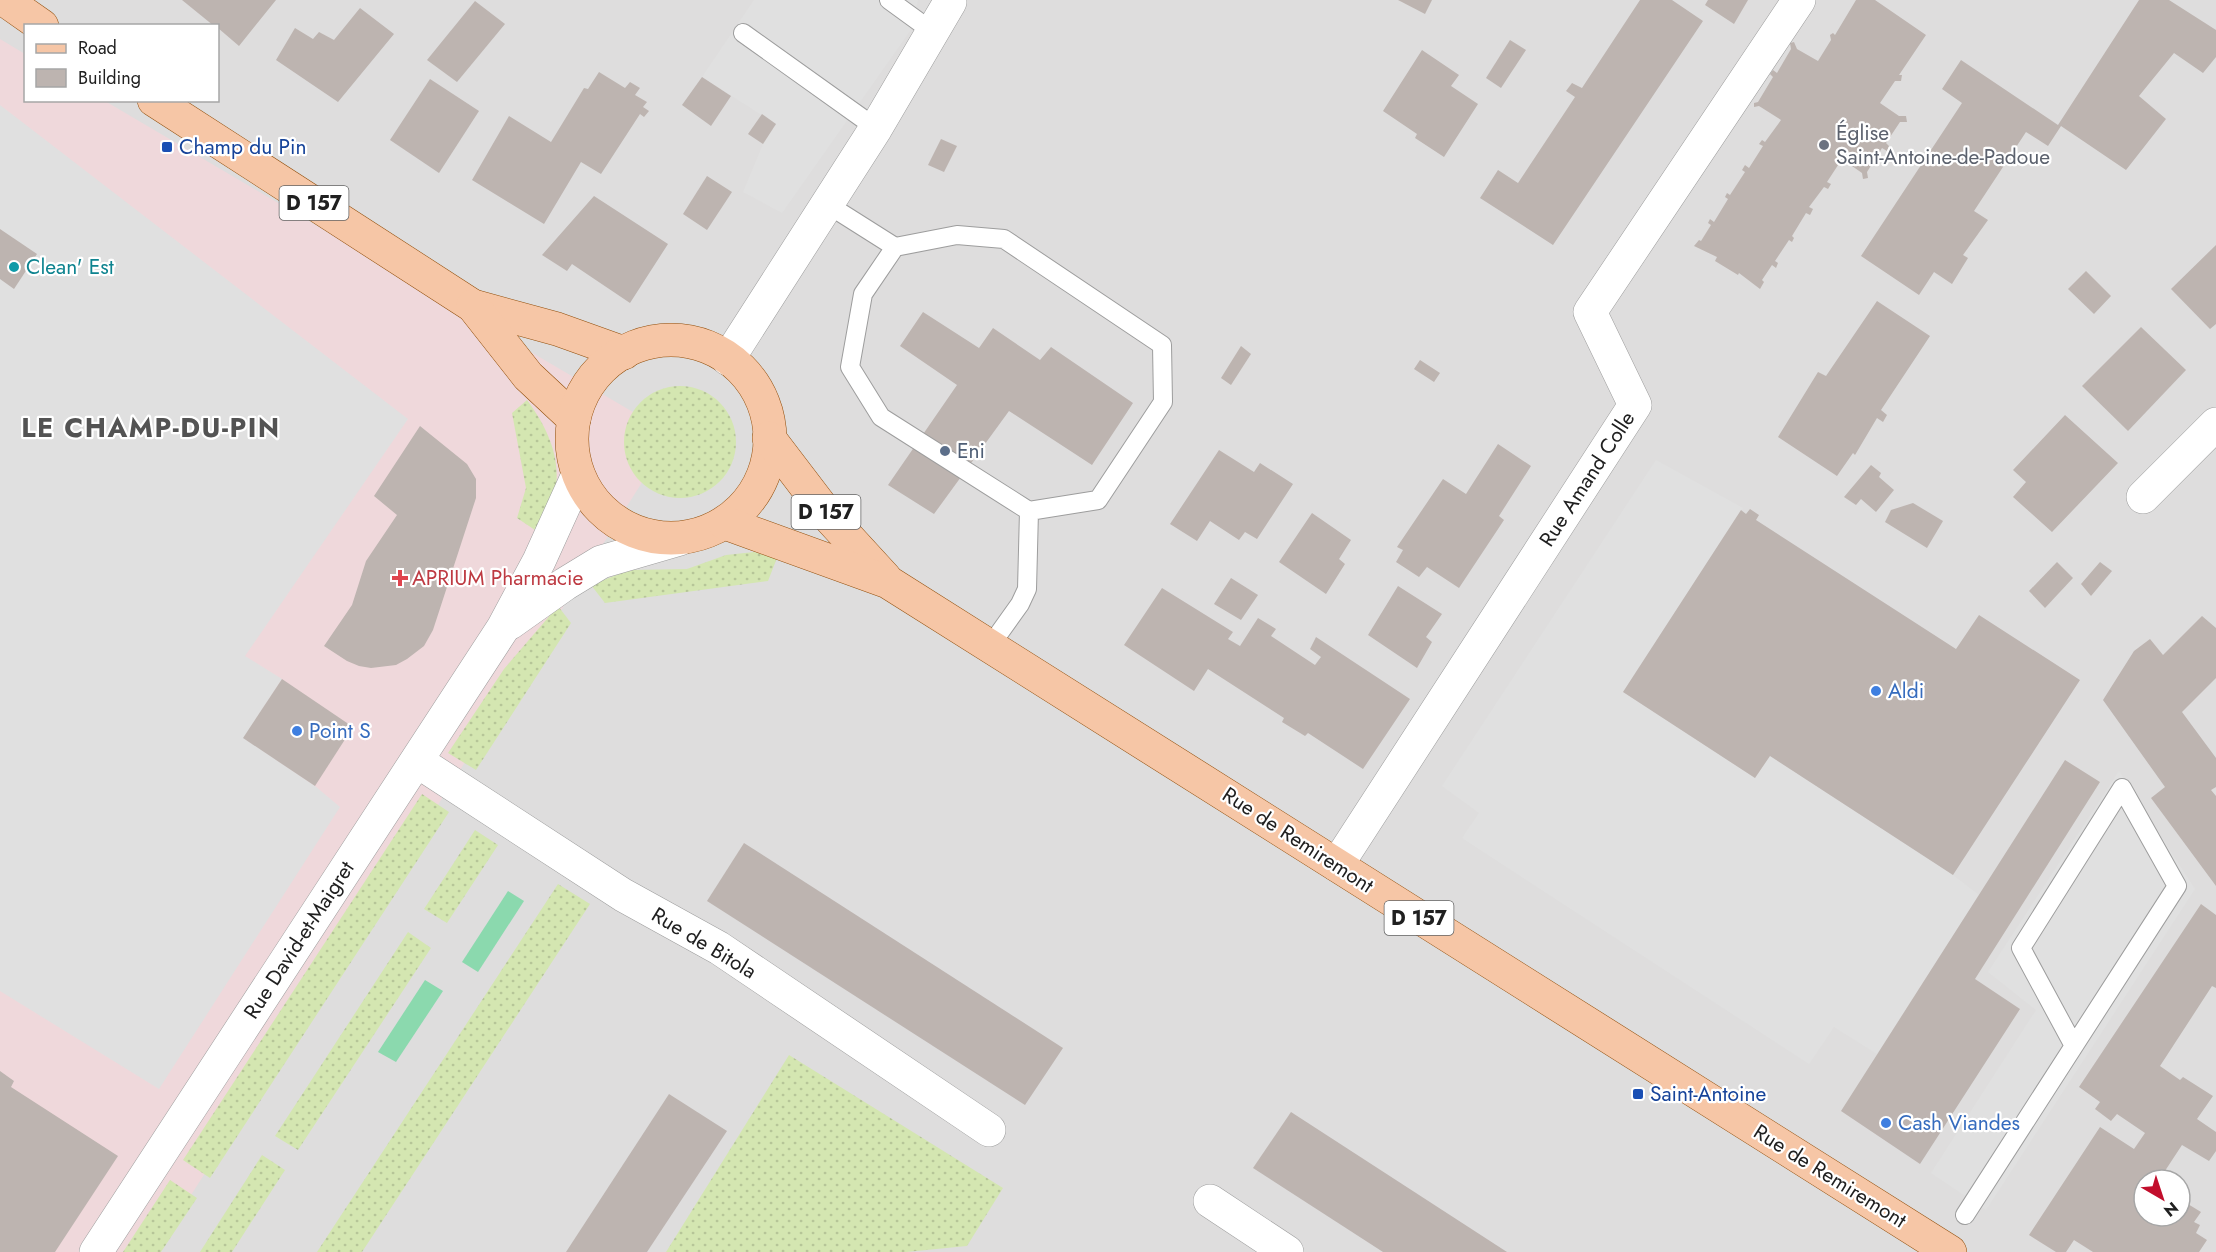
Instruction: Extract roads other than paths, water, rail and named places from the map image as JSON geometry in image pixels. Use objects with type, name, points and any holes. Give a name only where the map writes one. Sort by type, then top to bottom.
[{"type":"main road","points":[[5,0],[39,24]]},
{"type":"main road","name":"D 157","points":[[157,102],[473,306],[557,328],[624,353]]},
{"type":"main road","name":"D 157","points":[[473,306],[528,376],[574,419]]},
{"type":"main road","points":[[657,341],[693,342],[711,348],[728,359],[740,368],[759,393],[770,426],[769,459],[757,490],[725,523],[695,537],[665,539],[632,531],[597,506],[578,476],[572,441],[574,419],[588,386],[603,367],[624,353],[634,347],[657,341]]},
{"type":"main road","name":"Rue de Remiremont","points":[[769,438],[830,518],[888,582]]},
{"type":"main road","name":"Rue de Remiremont","points":[[725,523],[888,582],[1950,1252]]},
{"type":"street","name":"Rue Amand Colle","points":[[1336,865],[1635,405],[1590,312],[1799,0]]},
{"type":"street","points":[[728,359],[876,128],[950,1]]},
{"type":"street","points":[[2143,497],[2216,423]]},
{"type":"street","name":"Rue David-et-Maigret","points":[[96,1252],[503,628],[539,561],[578,476]]},
{"type":"street","name":"Rue David-et-Maigret","points":[[503,628],[565,584],[601,562],[680,539]]},
{"type":"street","name":"Rue de Bitola","points":[[417,761],[623,895],[719,948],[989,1130]]},
{"type":"street","points":[[1210,1201],[1287,1252]]},
{"type":"lane","points":[[889,0],[933,32]]},
{"type":"lane","points":[[743,33],[876,128]]},
{"type":"lane","points":[[827,204],[895,247],[957,235],[1004,239],[1162,345],[1163,402],[1098,500],[1029,510],[881,417],[850,367],[863,294],[895,247]]},
{"type":"lane","points":[[990,646],[1020,604],[1027,589],[1029,510]]},
{"type":"lane","points":[[1965,1215],[2074,1046],[2177,886],[2122,788],[2021,948],[2074,1046]]},
{"type":"place","name":"Église Saint-Antoine-de-Padoue","points":[[1824,145]]},
{"type":"place","name":"Champ du Pin","points":[[167,147]]},
{"type":"place","name":"Clean' Est","points":[[14,267]]},
{"type":"place","name":"Eni","points":[[945,451]]},
{"type":"place","name":"APRIUM Pharmacie","points":[[400,578]]},
{"type":"place","name":"Aldi","points":[[1876,691]]},
{"type":"place","name":"Point S","points":[[297,731]]},
{"type":"place","name":"Saint-Antoine","points":[[1638,1094]]},
{"type":"place","name":"Cash Viandes","points":[[1886,1123]]},
{"type":"district","name":"LE CHAMP-DU-PIN","points":[[151,427]]}]
